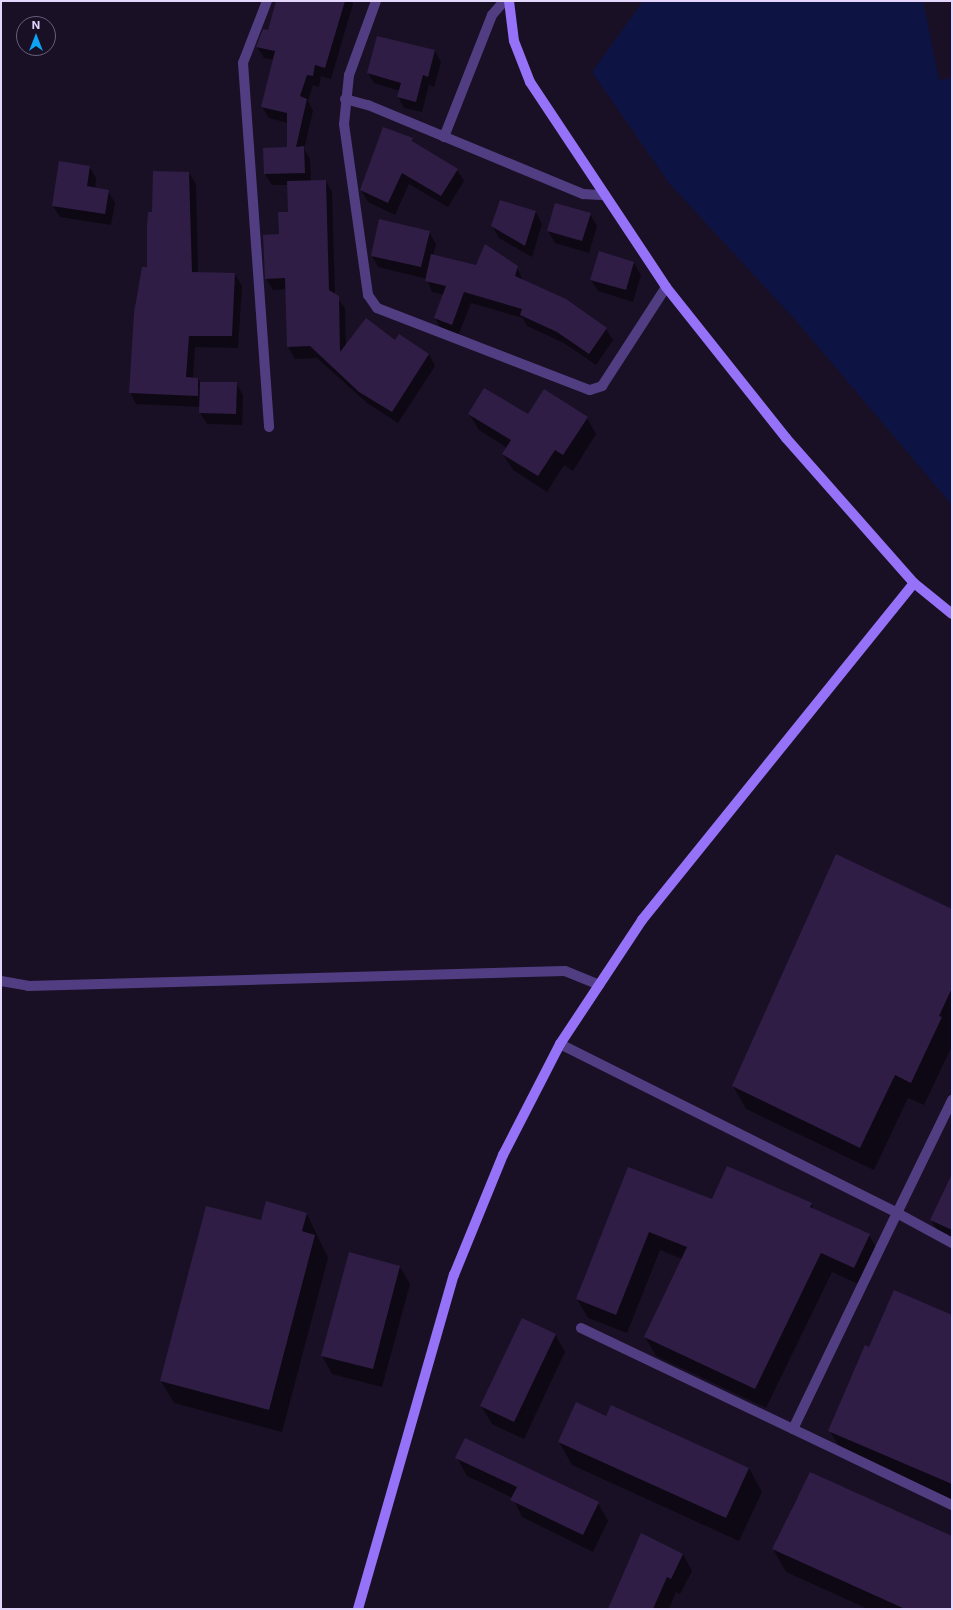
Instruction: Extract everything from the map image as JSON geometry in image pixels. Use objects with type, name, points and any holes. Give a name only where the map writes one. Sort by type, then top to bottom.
[{"type":"street","points":[[267,1],[243,63],[269,427]]},
{"type":"street","points":[[376,1],[349,75],[345,99],[344,124],[368,295],[377,308],[590,390],[602,386],[666,287]]},
{"type":"street","points":[[444,137],[492,15],[504,1]]},
{"type":"street","points":[[509,1],[514,41],[530,82],[666,287],[786,438],[914,583],[952,614]]},
{"type":"street","points":[[345,99],[368,106],[583,194],[604,195]]},
{"type":"street","points":[[358,1609],[454,1275],[503,1155],[560,1044],[642,920],[914,583]]},
{"type":"street","points":[[1,981],[28,986],[565,972],[599,985]]},
{"type":"street","points":[[560,1044],[897,1213],[952,1243]]},
{"type":"street","points":[[793,1430],[952,1100]]},
{"type":"street","points":[[580,1328],[952,1505]]},
{"type":"shaded area","points":[[643,1],[923,1],[939,80],[952,78],[952,505],[798,323],[669,183],[592,72]]},
{"type":"building","points":[[276,1],[345,1],[325,68],[315,65],[313,76],[307,75],[300,96],[307,99],[296,147],[304,146],[305,173],[264,174],[263,148],[287,147],[287,113],[261,107],[275,51],[256,47],[263,29],[268,30]]},
{"type":"building","points":[[377,36],[435,50],[428,77],[423,75],[416,102],[397,97],[401,83],[367,73]]},
{"type":"building","points":[[383,127],[413,138],[412,141],[458,169],[441,196],[402,173],[388,203],[360,190]]},
{"type":"building","points":[[59,161],[90,166],[87,186],[109,190],[105,214],[52,206]]},
{"type":"building","points":[[153,171],[189,172],[192,272],[235,273],[232,336],[189,336],[186,377],[198,378],[198,396],[129,393],[134,313],[142,267],[147,267],[147,225],[148,212],[152,212]]},
{"type":"building","points":[[326,180],[329,290],[339,296],[340,352],[366,318],[395,340],[399,334],[429,354],[392,412],[359,392],[310,346],[287,347],[285,278],[265,279],[263,235],[279,234],[278,212],[288,212],[287,181]]},
{"type":"building","points":[[500,200],[536,211],[525,246],[491,226]]},
{"type":"building","points":[[555,203],[591,213],[582,241],[547,231]]},
{"type":"building","points":[[379,219],[430,231],[421,267],[371,256]]},
{"type":"building","points":[[485,244],[518,266],[515,276],[566,299],[607,328],[589,354],[557,332],[520,315],[522,309],[464,292],[452,325],[434,318],[446,286],[425,281],[431,254],[476,265]]},
{"type":"building","points":[[599,251],[634,262],[626,290],[590,280]]},
{"type":"building","points":[[200,382],[237,382],[236,414],[199,413]]},
{"type":"building","points":[[484,388],[528,414],[544,389],[588,417],[563,455],[555,450],[538,476],[502,454],[511,440],[468,414]]},
{"type":"building","points":[[836,854],[952,909],[952,988],[939,1016],[942,1017],[911,1083],[895,1075],[860,1148],[732,1086]]},
{"type":"building","points":[[727,1166],[812,1203],[810,1207],[870,1234],[854,1268],[821,1253],[755,1389],[644,1337],[687,1247],[649,1232],[616,1315],[576,1299],[628,1167],[712,1199]]},
{"type":"building","points":[[952,1174],[952,1230],[930,1220]]},
{"type":"building","points":[[266,1201],[307,1213],[302,1231],[315,1235],[269,1410],[160,1381],[206,1206],[261,1220]]},
{"type":"building","points":[[349,1252],[400,1266],[373,1369],[321,1356]]},
{"type":"building","points":[[894,1290],[952,1315],[952,1484],[828,1431],[865,1345],[869,1347]]},
{"type":"building","points":[[522,1318],[556,1334],[514,1422],[480,1406]]},
{"type":"building","points":[[576,1402],[606,1416],[611,1405],[749,1468],[726,1518],[558,1442]]},
{"type":"building","points":[[465,1438],[599,1502],[583,1535],[510,1500],[517,1487],[455,1458]]},
{"type":"building","points":[[810,1472],[952,1536],[952,1609],[905,1609],[772,1549]]},
{"type":"building","points":[[641,1533],[683,1554],[671,1579],[667,1577],[653,1609],[608,1609]]}]
